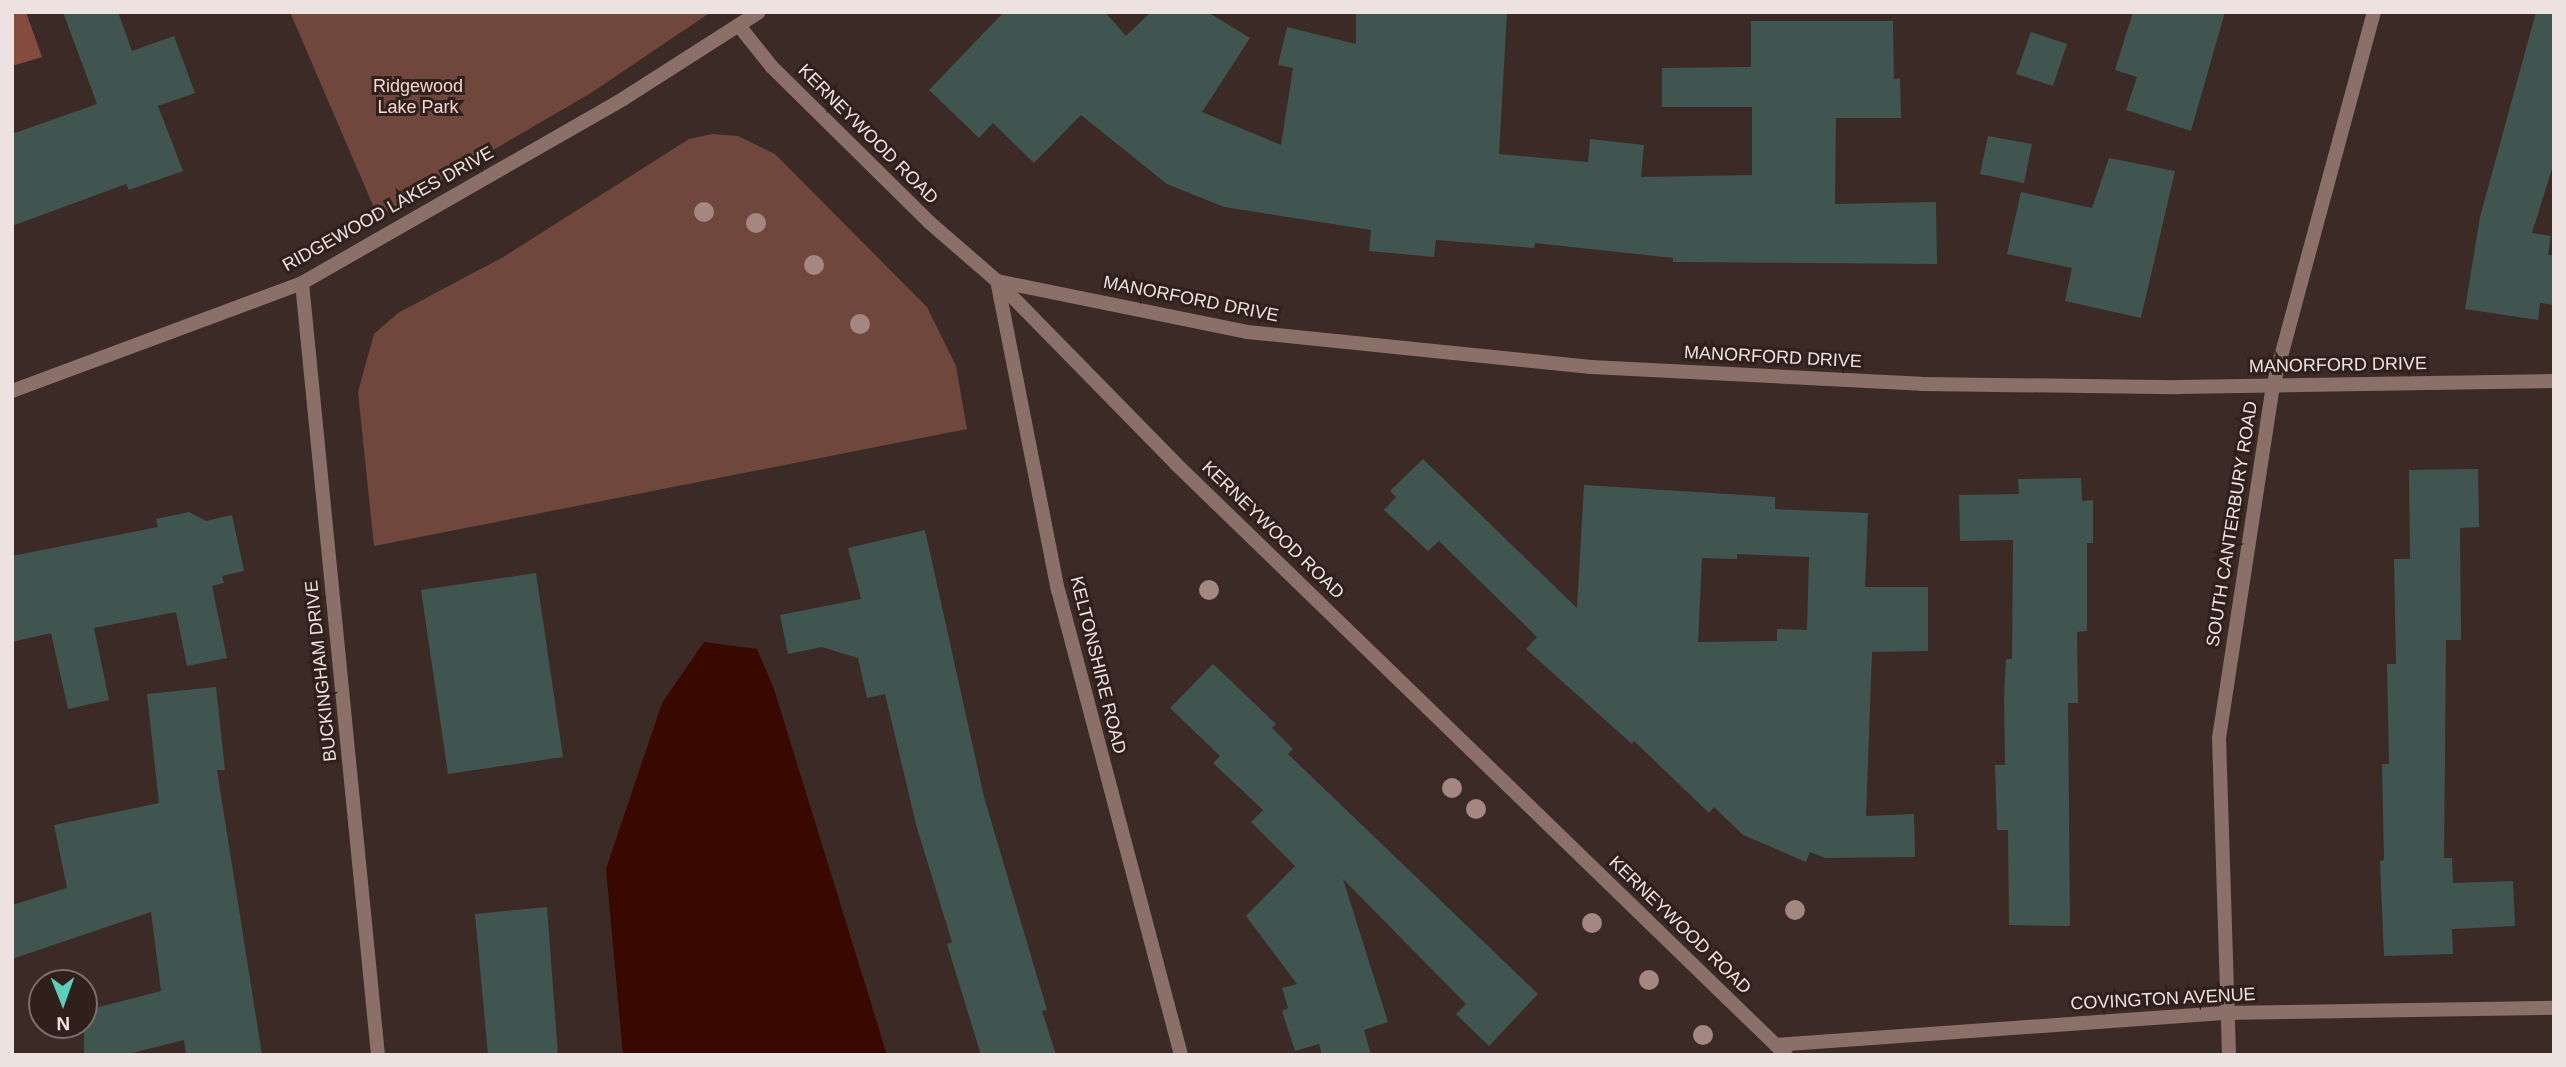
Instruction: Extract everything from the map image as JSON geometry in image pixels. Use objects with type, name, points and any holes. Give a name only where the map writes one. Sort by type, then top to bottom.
[{"type":"street","name":"RIDGEWOOD LAKES DRIVE","points":[[12,391],[302,283],[740,27],[760,12]]},
{"type":"street","name":"SOUTH CANTERBURY ROAD","points":[[2229,1055],[2224,1013],[2219,738],[2273,386],[2374,12]]},
{"type":"street","name":"KERNEYWOOD ROAD","points":[[740,27],[772,67],[929,222],[997,281],[1186,473],[1781,1050]]},
{"type":"street","name":"MANORFORD DRIVE","points":[[997,281],[1247,332],[1591,367],[1921,384],[2273,386],[2554,382]]},
{"type":"street","name":"KELTONSHIRE ROAD","points":[[997,281],[1058,591],[1181,1055]]},
{"type":"street","name":"BUCKINGHAM DRIVE","points":[[302,283],[378,1055]]},
{"type":"street","name":"COVINGTON AVENUE","points":[[1781,1050],[2224,1013],[2554,1008]]},
{"type":"green space","name":"Ridgewood Lake Park","points":[[290,12],[711,12],[591,93],[378,217]]},
{"type":"green space","points":[[712,134],[738,136],[775,154],[927,307],[956,366],[967,429],[374,546],[358,392],[374,334],[398,313],[505,256],[689,139]]},
{"type":"shaded area","points":[[12,12],[26,12],[42,57],[12,66]]},
{"type":"shaded area","points":[[704,642],[757,649],[774,689],[887,1055],[623,1055],[606,869],[662,703]]},
{"type":"building","points":[[63,12],[118,12],[132,51],[174,36],[195,93],[158,106],[183,171],[129,190],[126,184],[12,226],[12,134],[97,104]]},
{"type":"building","points":[[1004,12],[1105,12],[1126,36],[1151,12],[1209,13],[1250,38],[1202,112],[1281,145],[1293,68],[1278,65],[1287,27],[1356,44],[1356,12],[1507,12],[1499,154],[1588,162],[1590,139],[1644,145],[1641,177],[1752,175],[1752,107],[1662,107],[1662,68],[1751,67],[1751,21],[1893,21],[1894,79],[1900,78],[1901,118],[1836,118],[1835,204],[1936,202],[1937,264],[1673,262],[1673,258],[1535,243],[1534,248],[1436,240],[1434,257],[1369,251],[1371,230],[1224,207],[1167,184],[1081,115],[1034,163],[993,123],[979,138],[929,90]]},
{"type":"building","points":[[2133,12],[2225,12],[2191,131],[2126,110],[2137,77],[2115,70]]},
{"type":"building","points":[[2536,12],[2554,12],[2554,162],[2532,233],[2551,236],[2548,255],[2554,255],[2554,305],[2540,303],[2538,320],[2465,309],[2480,217]]},
{"type":"building","points":[[2031,32],[2067,44],[2053,86],[2016,74]]},
{"type":"building","points":[[1988,136],[2032,144],[2024,183],[1980,174]]},
{"type":"building","points":[[2109,158],[2175,171],[2141,318],[2065,301],[2072,268],[2007,254],[2021,192],[2092,208]]},
{"type":"building","points":[[1423,459],[1577,608],[1584,485],[1775,497],[1775,509],[1868,513],[1865,587],[1928,587],[1928,651],[1872,652],[1866,816],[1914,814],[1915,857],[1825,858],[1810,852],[1806,862],[1743,835],[1714,807],[1709,813],[1634,741],[1632,744],[1526,649],[1537,637],[1439,541],[1428,551],[1384,510],[1396,497],[1390,491]],"holes":[[[1737,554],[1809,557],[1807,630],[1777,629],[1777,641],[1698,642],[1702,558],[1737,559]]]},
{"type":"building","points":[[2478,469],[2479,527],[2460,528],[2461,640],[2446,640],[2444,858],[2452,858],[2453,883],[2513,881],[2515,926],[2452,929],[2453,954],[2384,956],[2380,861],[2384,860],[2382,764],[2389,764],[2387,664],[2396,664],[2394,559],[2410,559],[2409,470]]},
{"type":"building","points":[[2081,478],[2082,501],[2093,500],[2093,543],[2087,543],[2087,631],[2077,632],[2078,703],[2068,703],[2070,926],[2009,925],[2008,830],[1997,830],[1995,765],[2005,765],[2004,697],[2006,659],[2012,659],[2013,540],[1960,541],[1959,495],[2019,494],[2018,479]]},
{"type":"building","points":[[189,512],[206,521],[232,515],[244,571],[222,576],[224,583],[212,586],[227,658],[187,666],[176,612],[94,628],[109,700],[68,709],[51,633],[12,642],[12,556],[158,527],[156,519]]},
{"type":"building","points":[[925,530],[984,797],[1047,1010],[1042,1011],[1056,1055],[981,1055],[947,944],[952,942],[917,828],[885,694],[867,698],[858,658],[822,647],[788,654],[780,615],[861,599],[848,548]]},
{"type":"building","points":[[536,573],[563,757],[448,774],[421,590]]},
{"type":"building","points":[[1213,664],[1276,724],[1272,728],[1293,749],[1288,754],[1538,994],[1489,1046],[1456,1014],[1466,1004],[1343,879],[1388,1022],[1364,1030],[1371,1055],[1322,1055],[1319,1044],[1295,1051],[1282,1011],[1288,1008],[1282,988],[1297,984],[1246,916],[1295,866],[1251,822],[1263,810],[1213,763],[1220,756],[1170,708]]},
{"type":"building","points":[[216,687],[225,770],[217,770],[262,1055],[186,1055],[184,1040],[124,1055],[84,1055],[84,1039],[98,1039],[98,1007],[161,991],[151,912],[12,959],[12,905],[67,888],[54,825],[159,803],[147,694]]},
{"type":"building","points":[[547,907],[558,1055],[488,1055],[475,914]]}]
